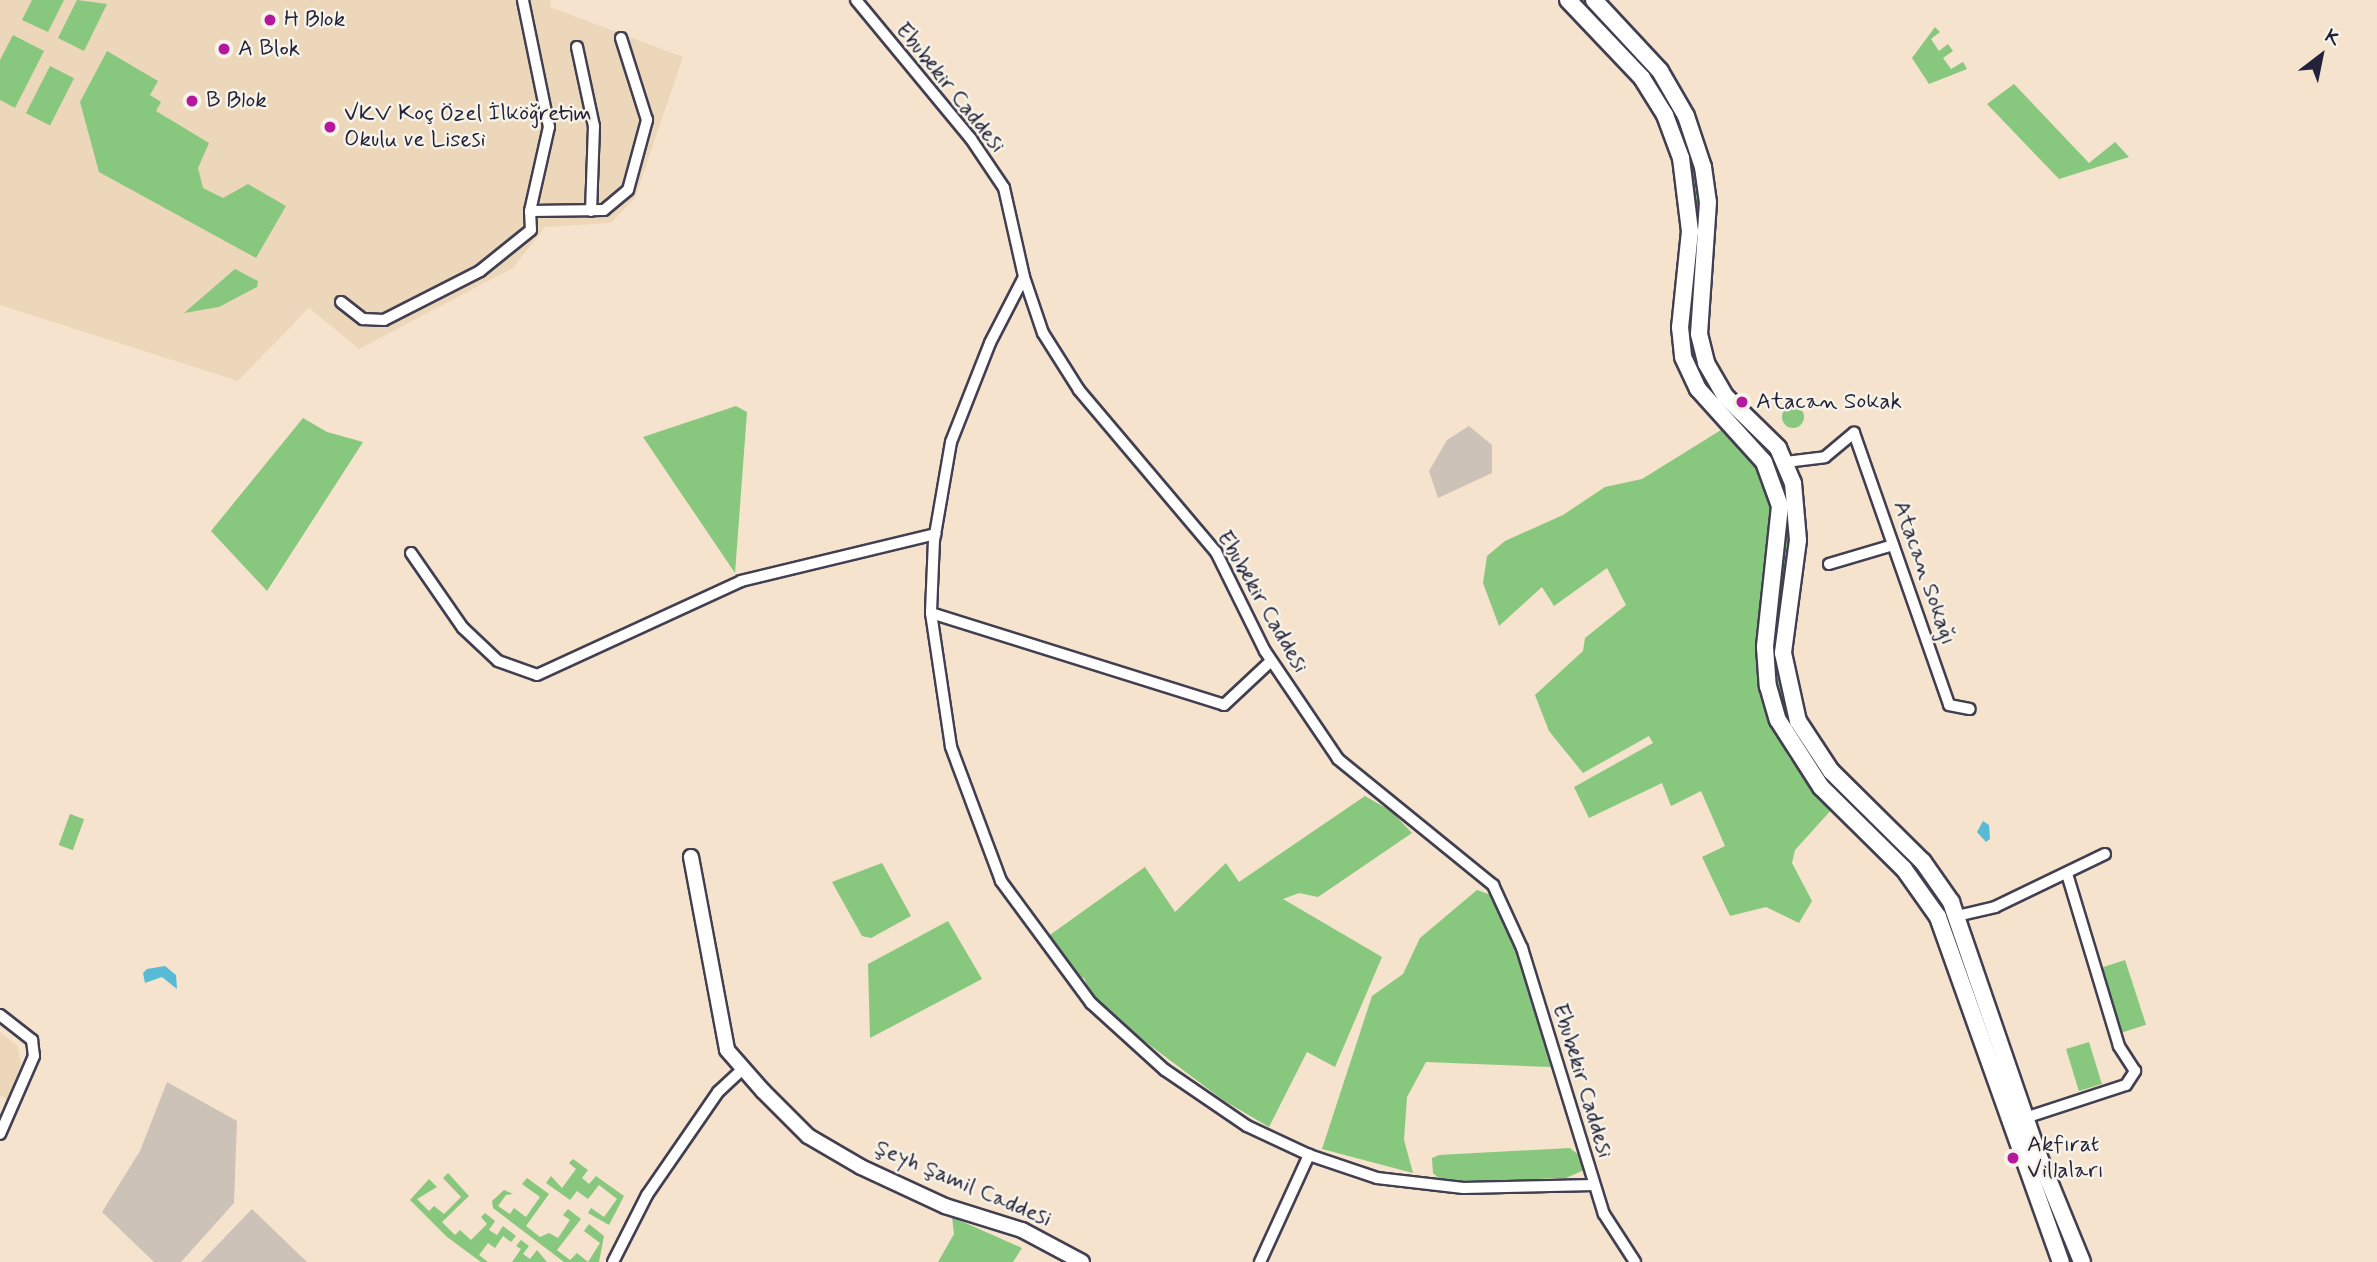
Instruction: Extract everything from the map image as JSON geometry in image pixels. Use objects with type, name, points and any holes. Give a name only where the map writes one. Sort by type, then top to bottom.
[{"type":"main road","points":[[1568,0],[1643,78],[1665,115],[1681,158],[1690,231],[1680,327],[1683,357],[1698,389],[1764,462],[1780,506],[1765,647],[1768,686],[1777,720],[1812,776],[1904,869],[1938,917],[2061,1262]]},
{"type":"main road","points":[[1594,0],[1660,71],[1686,117],[1708,202],[1699,334],[1706,363],[1726,397],[1769,438],[1786,461],[1798,509],[1783,638],[1784,669],[1795,715],[1821,759],[1923,862],[1957,916],[2025,1118],[2082,1262]]},
{"type":"street","points":[[341,302],[368,321],[384,320],[480,271],[511,250],[533,228],[530,211],[549,127],[523,0]]},
{"type":"street","name":"Ebubekir Caddesi","points":[[856,0],[971,139],[1003,188],[1024,277],[1043,333],[1079,390],[1216,552],[1271,661],[1338,759],[1493,885],[1522,948],[1604,1214],[1636,1262]]},
{"type":"street","points":[[530,211],[591,211],[611,207],[625,195],[647,125],[621,38]]},
{"type":"street","points":[[577,47],[594,127],[591,211]]},
{"type":"street","points":[[1024,277],[990,343],[951,442],[935,534],[931,613],[951,747],[985,846],[1021,911],[1081,992],[1129,1040],[1206,1100],[1309,1155],[1377,1178],[1424,1184],[1594,1185]]},
{"type":"street","name":"Atacan Sokağı","points":[[1786,461],[1825,457],[1854,433],[1949,705],[1970,709]]},
{"type":"street","points":[[411,553],[463,628],[498,661],[537,675],[741,581],[935,534]]},
{"type":"street","points":[[1829,564],[1893,545]]},
{"type":"street","points":[[931,613],[1224,705],[1271,661]]},
{"type":"street","points":[[1957,916],[1995,907],[2105,854]]},
{"type":"street","name":"Şeyh Şamil Caddesi","points":[[691,857],[727,1050],[743,1069],[808,1136],[860,1167],[944,1206],[1022,1230],[1082,1262]]},
{"type":"street","points":[[2025,1118],[2126,1085],[2135,1071],[2119,1046],[2067,874]]},
{"type":"street","points":[[0,1015],[32,1040],[31,1067],[0,1134]]},
{"type":"street","points":[[613,1262],[647,1195],[718,1092],[743,1069]]},
{"type":"street","points":[[1260,1262],[1309,1155]]},
{"type":"shaded area","name":"VKV Koç Özel İlköğretim Okulu ve Lisesi","points":[[0,0],[551,0],[550,7],[683,57],[635,198],[611,223],[545,227],[513,268],[359,349],[309,308],[238,381],[0,305]]},
{"type":"shaded area","points":[[1469,426],[1492,445],[1492,473],[1438,498],[1429,471],[1447,440]]},
{"type":"shaded area","points":[[0,1032],[18,1046],[21,1065],[7,1099],[0,1095]]},
{"type":"shaded area","points":[[167,1082],[237,1121],[234,1203],[181,1262],[154,1262],[102,1212],[140,1151]]},
{"type":"shaded area","points":[[252,1209],[307,1262],[201,1262]]},
{"type":"green space","points":[[32,0],[64,0],[48,32],[22,20]]},
{"type":"green space","points":[[77,0],[107,4],[84,51],[58,38]]},
{"type":"green space","points":[[1579,0],[1586,0],[1652,69],[1681,120],[1696,164],[1702,202],[1694,336],[1787,480],[1793,526],[1777,631],[1779,670],[1790,716],[1824,772],[1913,859],[1942,899],[1973,977],[1968,979],[1948,923],[1926,885],[1820,776],[1783,713],[1772,645],[1788,529],[1781,479],[1766,452],[1710,396],[1690,348],[1696,195],[1671,112],[1636,57]]},
{"type":"green space","points":[[1935,27],[1940,32],[1931,39],[1939,51],[1948,44],[1953,51],[1943,58],[1951,69],[1963,62],[1967,69],[1929,84],[1912,58]]},
{"type":"green space","points":[[13,35],[44,51],[15,108],[0,100],[0,60]]},
{"type":"green space","points":[[107,51],[158,81],[150,95],[161,102],[156,111],[209,143],[198,168],[203,188],[223,198],[248,184],[286,206],[256,258],[99,172],[80,102]]},
{"type":"green space","points":[[50,66],[74,78],[50,125],[26,113]]},
{"type":"green space","points":[[2014,84],[2089,163],[2115,142],[2129,157],[2059,179],[1987,104]]},
{"type":"green space","points":[[235,269],[258,281],[257,287],[219,307],[184,313]]},
{"type":"green space","points":[[736,406],[747,412],[735,573],[643,437]]},
{"type":"green space","points":[[1793,406],[1801,409],[1804,417],[1801,425],[1793,428],[1785,425],[1782,417],[1785,409]]},
{"type":"green space","points":[[303,418],[327,432],[363,442],[267,591],[211,531]]},
{"type":"green space","points":[[1721,430],[1727,431],[1764,473],[1775,516],[1756,649],[1770,716],[1789,758],[1833,808],[1795,850],[1792,863],[1812,901],[1799,923],[1766,907],[1730,916],[1702,857],[1725,846],[1701,791],[1671,806],[1662,783],[1589,818],[1574,787],[1653,743],[1649,736],[1583,773],[1549,731],[1535,695],[1583,651],[1585,638],[1626,605],[1607,568],[1554,606],[1542,587],[1499,626],[1483,583],[1487,556],[1505,541],[1563,515],[1605,487],[1642,479]]},
{"type":"green space","points":[[1365,796],[1391,811],[1412,833],[1318,897],[1299,893],[1283,899],[1382,957],[1335,1067],[1307,1052],[1269,1127],[1223,1100],[1135,1034],[1090,993],[1084,978],[1076,976],[1047,937],[1145,867],[1175,912],[1226,863],[1239,882]]},
{"type":"green space","points":[[70,814],[84,819],[73,850],[59,845]]},
{"type":"green space","points":[[882,863],[911,916],[871,938],[862,936],[832,882]]},
{"type":"green space","points":[[1477,890],[1491,895],[1516,948],[1551,1067],[1426,1062],[1407,1097],[1404,1140],[1413,1173],[1322,1149],[1372,996],[1403,974],[1420,938]]},
{"type":"green space","points":[[948,921],[982,979],[870,1038],[868,964]]},
{"type":"green space","points":[[2125,960],[2146,1025],[2118,1034],[2097,969]]},
{"type":"green space","points":[[2089,1042],[2102,1084],[2079,1091],[2066,1049]]},
{"type":"green space","points":[[1570,1148],[1580,1156],[1584,1170],[1566,1178],[1462,1182],[1440,1179],[1433,1173],[1432,1158],[1439,1155]]},
{"type":"green space","points":[[573,1159],[588,1170],[582,1178],[589,1184],[596,1176],[624,1196],[609,1225],[588,1213],[591,1208],[604,1217],[617,1199],[599,1185],[588,1199],[577,1191],[570,1200],[546,1183],[551,1176],[562,1188],[576,1169],[569,1163]]},
{"type":"green space","points":[[448,1173],[469,1196],[442,1222],[455,1235],[460,1230],[471,1240],[487,1224],[481,1217],[485,1213],[495,1221],[489,1230],[497,1235],[503,1226],[516,1236],[511,1242],[503,1236],[495,1248],[488,1243],[479,1255],[488,1262],[481,1262],[447,1237],[410,1200],[429,1179],[437,1187],[417,1199],[429,1211],[434,1206],[444,1214],[461,1197],[443,1178]]},
{"type":"green space","points":[[527,1178],[549,1194],[526,1226],[540,1237],[549,1233],[558,1238],[570,1220],[563,1215],[568,1209],[581,1219],[557,1250],[570,1260],[577,1253],[588,1262],[564,1262],[493,1208],[492,1201],[504,1190],[513,1194],[506,1195],[498,1206],[510,1214],[514,1208],[526,1217],[540,1197],[522,1184]]},
{"type":"green space","points":[[952,1217],[1022,1248],[1013,1262],[938,1262],[954,1234]]},
{"type":"green space","points":[[589,1224],[604,1236],[599,1262],[588,1262],[600,1243],[584,1231]]},
{"type":"green space","points":[[521,1240],[529,1246],[523,1254],[530,1259],[537,1250],[547,1262],[512,1262],[521,1249],[516,1246]]},
{"type":"water","points":[[1983,821],[1989,825],[1990,839],[1986,842],[1977,832]]},
{"type":"water","points":[[165,966],[176,975],[177,989],[162,977],[145,983],[143,973],[147,969]]},
{"type":"place","name":"H Blok","points":[[270,20]]},
{"type":"place","name":"A Blok","points":[[224,49]]},
{"type":"place","name":"B Blok","points":[[192,101]]},
{"type":"place","name":"VKV Koç Özel İlköğretim Okulu ve Lisesi","points":[[330,127]]},
{"type":"place","name":"Atacan Sokak","points":[[1742,402]]},
{"type":"place","name":"Akfırat Villaları","points":[[2013,1158]]}]
